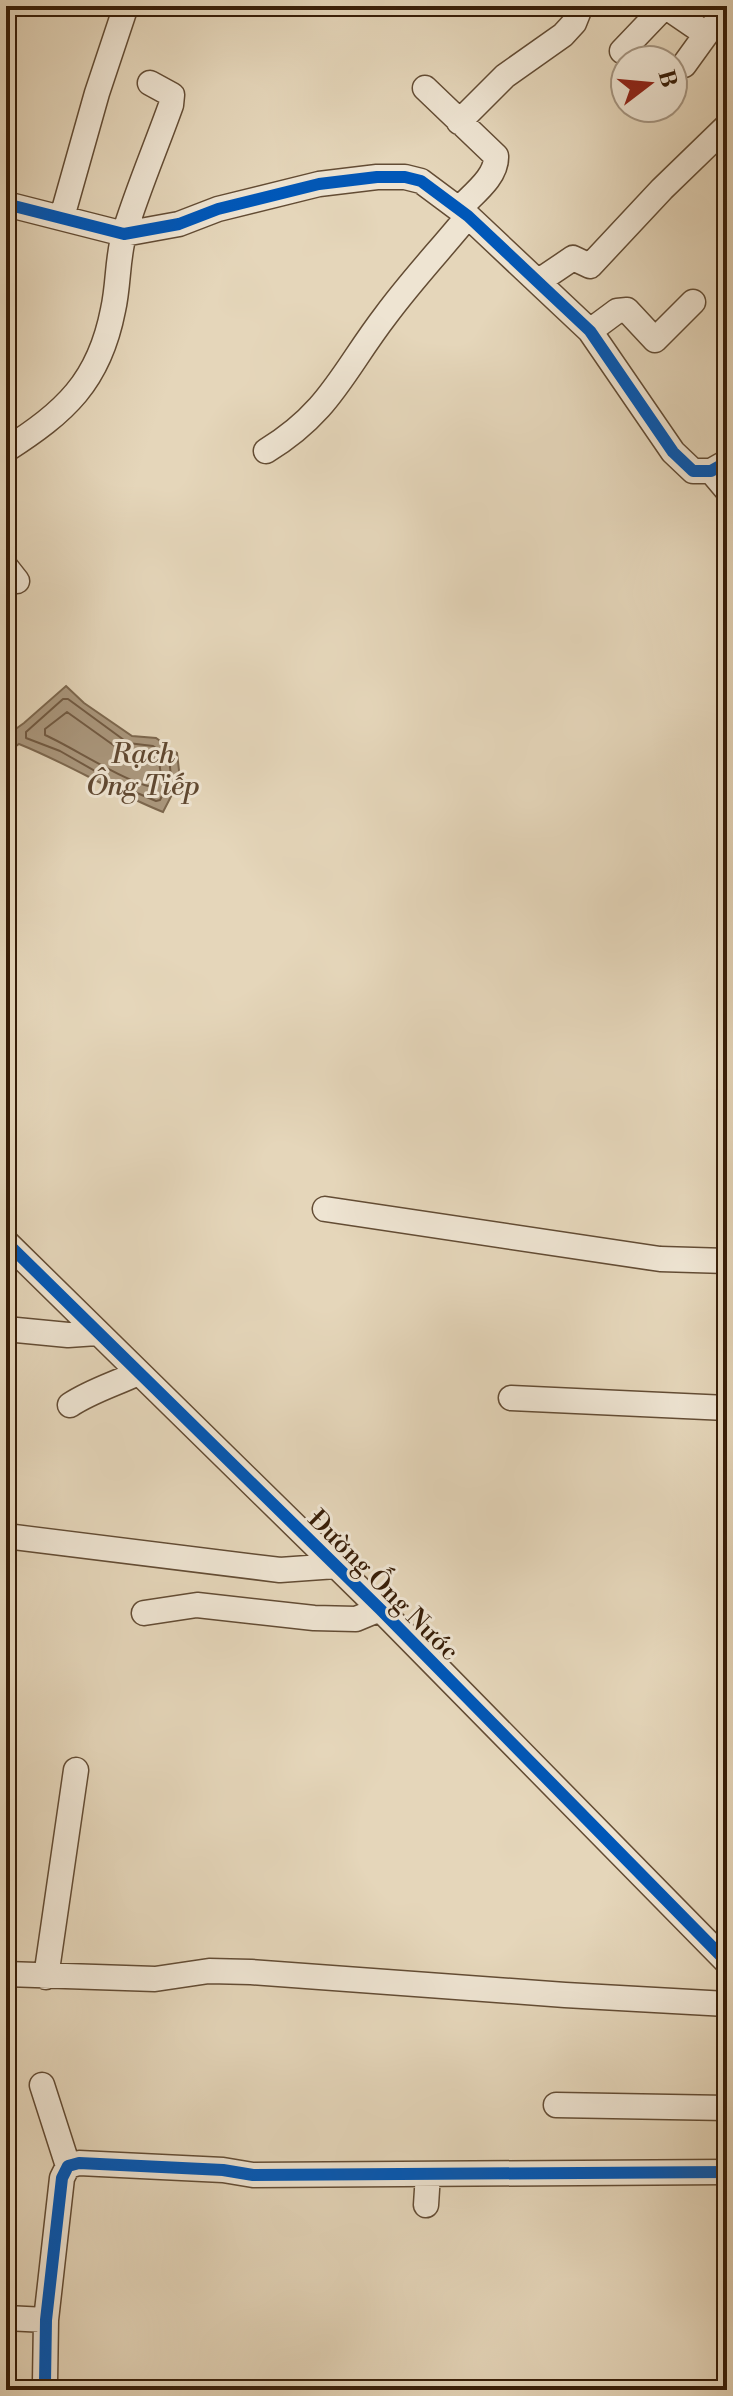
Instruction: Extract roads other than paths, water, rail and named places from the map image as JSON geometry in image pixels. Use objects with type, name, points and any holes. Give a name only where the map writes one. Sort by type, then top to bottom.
[{"type":"street","points":[[62,217],[97,93],[126,6]]},
{"type":"street","points":[[459,122],[505,76],[563,35],[574,23],[577,6]]},
{"type":"street","points":[[629,44],[665,6],[706,34]]},
{"type":"street","points":[[689,58],[727,12]]},
{"type":"street","points":[[6,450],[67,407],[97,358],[113,312],[124,234],[171,105],[172,95],[150,83]]},
{"type":"street","points":[[266,451],[294,434],[333,393],[385,316],[496,166],[496,156],[425,88]]},
{"type":"street","points":[[539,281],[573,258],[590,266],[727,126]]},
{"type":"street","points":[[6,204],[124,234],[179,224],[218,209],[319,184],[377,177],[405,177],[421,181],[464,213],[590,331],[673,452],[693,471],[719,466],[727,490]]},
{"type":"street","points":[[590,331],[617,311],[627,310],[655,340],[693,302]]},
{"type":"street","points":[[325,1209],[660,1259],[727,1261]]},
{"type":"street","name":"Đường Ống Nước","points":[[6,1242],[380,1609],[727,1962]]},
{"type":"street","points":[[6,1329],[68,1335],[97,1333]]},
{"type":"street","points":[[70,1405],[89,1392],[138,1373]]},
{"type":"street","points":[[511,1398],[727,1408]]},
{"type":"street","points":[[6,1536],[280,1570],[336,1566]]},
{"type":"street","points":[[144,1613],[197,1605],[314,1618],[356,1619],[380,1609]]},
{"type":"street","points":[[46,1977],[76,1770]]},
{"type":"street","points":[[6,1974],[155,1979],[209,1971],[251,1972],[727,2004]]},
{"type":"street","points":[[42,2085],[68,2166],[62,2178],[46,2320],[45,2382]]},
{"type":"street","points":[[556,2105],[727,2108]]},
{"type":"street","points":[[68,2166],[79,2163],[159,2166],[253,2175],[727,2172]]},
{"type":"street","points":[[426,2205],[428,2174]]},
{"type":"street","points":[[6,2318],[46,2320]]},
{"type":"water","name":"Rạch Ông Tiếp","points":[[66,686],[84,703],[132,736],[156,738],[177,753],[180,779],[163,812],[19,744],[6,753],[6,736]]}]
